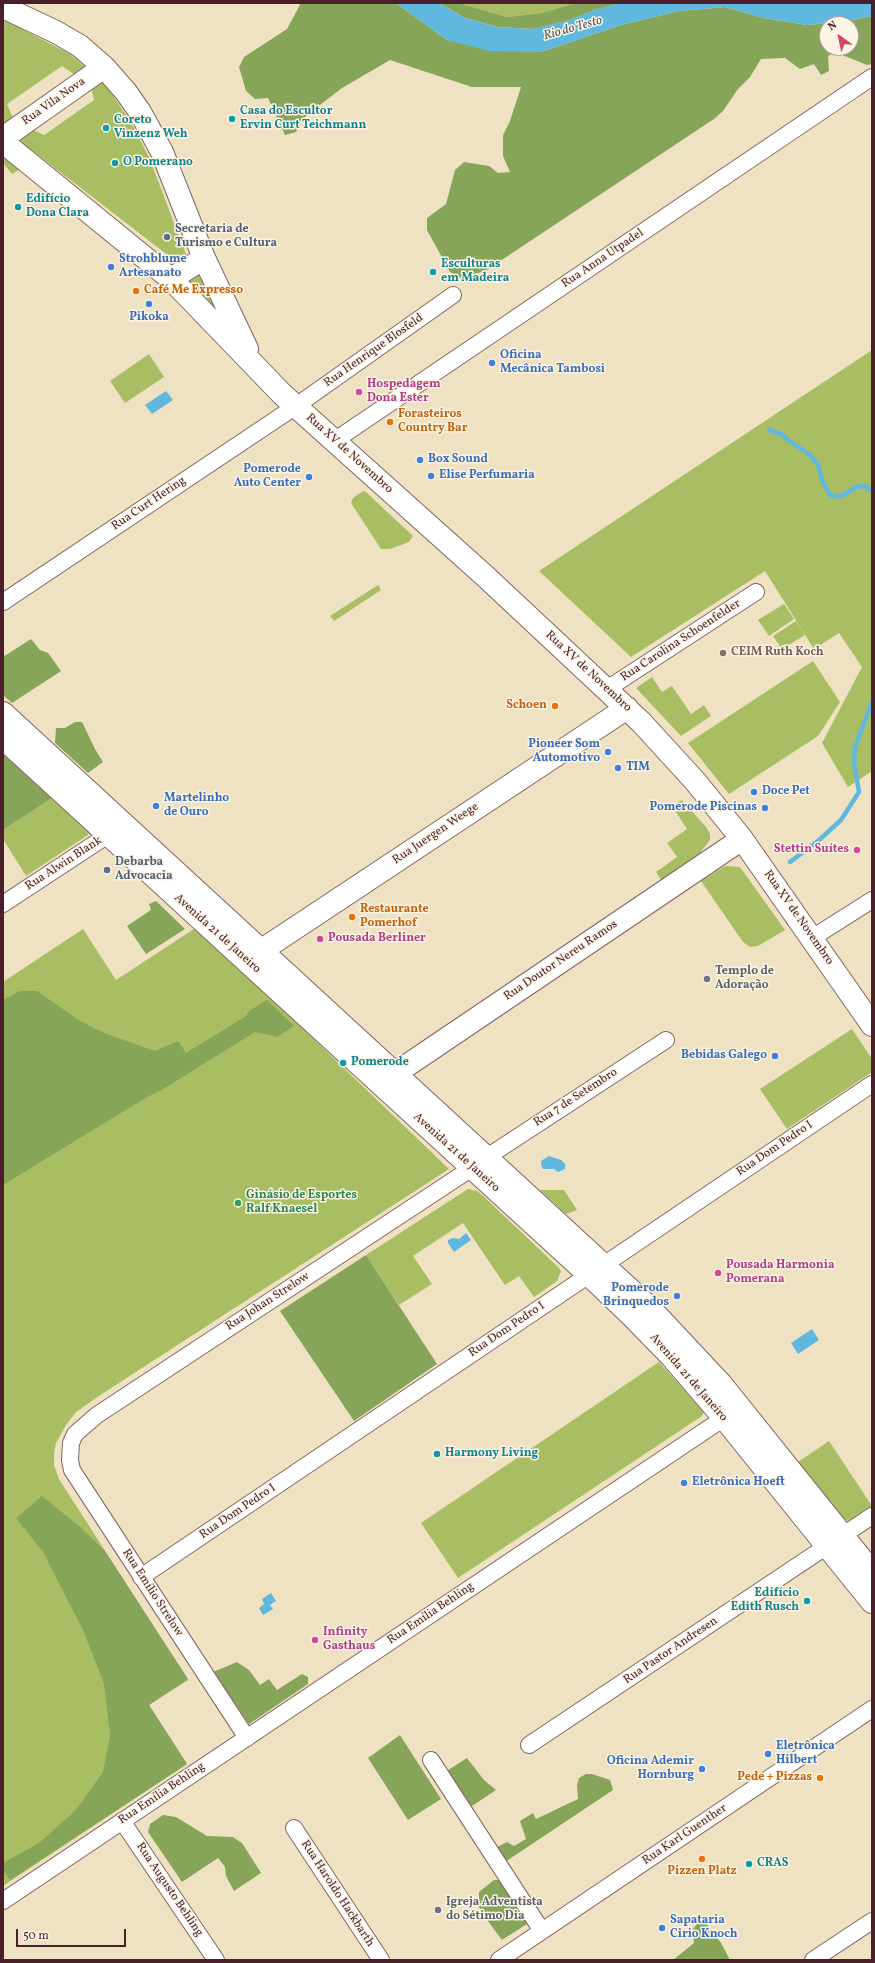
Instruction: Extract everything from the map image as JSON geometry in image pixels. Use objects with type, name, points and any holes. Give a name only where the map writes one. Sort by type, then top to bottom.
[{"type":"main road","name":"Rua XV de Novembro","points":[[3,7],[56,32],[80,46],[104,66],[140,112],[162,152],[204,258],[254,364]]},
{"type":"main road","name":"Rua Vila Nova","points":[[3,138],[104,66]]},
{"type":"main road","name":"Rua XV de Novembro","points":[[3,142],[171,279],[296,406],[627,708],[695,781],[742,839],[872,1025]]},
{"type":"main road","points":[[171,279],[204,258]]},
{"type":"main road","name":"Rua Juergen Weege","points":[[254,956],[627,708]]},
{"type":"main road","name":"Avenida 21 de Janeiro","points":[[3,713],[116,830]]},
{"type":"main road","name":"Avenida 21 de Janeiro","points":[[3,738],[116,830],[597,1270],[685,1344],[732,1413],[835,1541],[872,1602]]},
{"type":"main road","name":"Rua Doutor Nereu Ramos","points":[[388,1078],[742,839]]},
{"type":"main road","name":"Avenida 21 de Janeiro","points":[[835,1541],[872,1572]]},
{"type":"street","name":"Rua Anna Utpadel","points":[[334,440],[872,78]]},
{"type":"street","name":"Rua Henrique Blosfeld","points":[[296,406],[453,295]]},
{"type":"street","name":"Rua Curt Hering","points":[[3,602],[296,406]]},
{"type":"street","name":"Rua Carolina Schoenfelder","points":[[607,689],[756,592]]},
{"type":"street","name":"Rua Alwin Blank","points":[[3,904],[116,830]]},
{"type":"street","points":[[812,938],[872,900]]},
{"type":"street","name":"Rua 7 de Setembro","points":[[480,1162],[666,1040]]},
{"type":"street","name":"Rua Dom Pedro I","points":[[141,1577],[872,1084]]},
{"type":"street","name":"Rua Johan Strelow","points":[[71,1443],[76,1434],[97,1415],[480,1162]]},
{"type":"street","name":"Rua Emília Behling","points":[[3,1901],[732,1413]]},
{"type":"street","name":"Rua Emílio Strelow","points":[[71,1443],[69,1451],[72,1470],[247,1738]]},
{"type":"street","name":"Rua Pastor Andresen","points":[[530,1745],[872,1516]]},
{"type":"street","name":"Rua Karl Guenther","points":[[499,1960],[872,1709]]},
{"type":"street","points":[[431,1760],[542,1931]]},
{"type":"street","name":"Rua Augusto Behling","points":[[122,1821],[216,1960]]},
{"type":"street","name":"Rua Haroldo Hackbarth","points":[[294,1828],[381,1960]]},
{"type":"street","points":[[813,1960],[872,1921]]},
{"type":"green space","points":[[301,3],[396,3],[447,40],[541,52],[621,25],[679,11],[725,7],[764,18],[807,25],[819,24],[819,56],[828,56],[829,71],[821,75],[814,64],[800,69],[785,58],[761,59],[750,77],[738,89],[723,111],[714,119],[485,271],[461,278],[450,272],[427,230],[427,218],[446,204],[455,170],[464,162],[489,166],[498,173],[510,172],[503,156],[503,135],[510,121],[521,87],[472,87],[390,60],[342,88],[303,119],[296,132],[285,135],[268,98],[255,99],[246,91],[239,67],[244,57],[287,29]]},
{"type":"green space","points":[[439,3],[459,3],[507,17],[542,13],[575,3],[621,3],[594,10],[570,20],[533,29],[497,27],[465,18]]},
{"type":"green space","points":[[459,3],[575,3],[542,13],[507,17]]},
{"type":"green space","points":[[872,16],[872,64],[867,65],[845,56],[859,56],[859,19]]},
{"type":"green space","points":[[3,19],[70,54],[106,85],[130,121],[149,157],[187,257],[178,263],[3,128]],"holes":[[[62,66],[75,75],[13,118],[7,104]],[[91,87],[94,100],[44,135],[31,129]]]},
{"type":"green space","points":[[3,158],[8,160],[19,170],[12,174],[3,163]]},
{"type":"green space","points":[[200,272],[236,337],[187,281]]},
{"type":"green space","points":[[872,350],[872,771],[848,787],[822,743],[862,667],[839,633],[814,649],[765,571],[631,657],[539,571]]},
{"type":"green space","points":[[149,354],[164,377],[125,403],[110,381]]},
{"type":"green space","points":[[363,491],[413,536],[409,542],[390,549],[381,549],[351,503],[353,498]]},
{"type":"green space","points":[[378,585],[381,590],[334,621],[330,616]]},
{"type":"green space","points":[[784,604],[794,619],[769,636],[758,620]]},
{"type":"green space","points":[[796,621],[805,635],[782,649],[773,636]]},
{"type":"green space","points":[[31,639],[40,650],[48,653],[61,671],[12,703],[3,695],[3,657]]},
{"type":"green space","points":[[813,661],[840,702],[818,736],[729,794],[688,743]]},
{"type":"green space","points":[[652,677],[662,692],[672,686],[691,714],[704,705],[711,716],[681,736],[636,688]]},
{"type":"green space","points":[[75,722],[82,722],[103,762],[88,773],[55,743],[56,728],[65,728]]},
{"type":"green space","points":[[3,754],[52,798],[3,830]]},
{"type":"green space","points":[[52,798],[91,833],[26,876],[3,839],[3,830]]},
{"type":"green space","points":[[682,800],[706,827],[710,834],[710,840],[699,854],[661,880],[656,872],[677,857],[667,843],[687,829],[672,806]]},
{"type":"green space","points":[[725,866],[740,867],[785,930],[758,946],[750,947],[743,942],[701,881]]},
{"type":"green space","points":[[156,901],[185,929],[146,954],[127,926],[151,910],[149,904]]},
{"type":"green space","points":[[197,927],[449,1169],[102,1394],[76,1412],[66,1425],[56,1443],[54,1453],[54,1465],[59,1479],[188,1680],[149,1705],[187,1764],[3,1886],[3,982],[83,929],[116,980]]},
{"type":"green space","points":[[20,991],[37,991],[80,1021],[104,1033],[155,1051],[178,1041],[186,1053],[246,1016],[249,1011],[267,1000],[294,1026],[277,1037],[255,1032],[3,1185],[3,1000]]},
{"type":"green space","points":[[852,1029],[872,1059],[872,1072],[787,1129],[760,1089]]},
{"type":"green space","points":[[468,1189],[477,1191],[482,1195],[557,1266],[561,1271],[557,1281],[534,1297],[519,1276],[505,1285],[463,1223],[413,1256],[432,1284],[399,1305],[366,1255]]},
{"type":"green space","points":[[540,1190],[564,1190],[577,1210],[566,1214]]},
{"type":"green space","points":[[366,1255],[437,1364],[354,1421],[280,1311]]},
{"type":"green space","points":[[659,1362],[704,1412],[702,1416],[458,1578],[421,1523]]},
{"type":"green space","points":[[829,1441],[872,1506],[872,1508],[855,1519],[848,1521],[842,1517],[798,1462]]},
{"type":"green space","points":[[42,1496],[79,1526],[105,1551],[188,1679],[149,1705],[187,1764],[10,1880],[3,1870],[3,1863],[39,1843],[76,1810],[103,1772],[110,1735],[104,1684],[83,1630],[43,1552],[16,1518]]},
{"type":"green space","points":[[237,1662],[249,1670],[260,1685],[269,1679],[277,1690],[302,1674],[308,1677],[308,1684],[249,1724],[213,1672]]},
{"type":"green space","points":[[400,1735],[441,1799],[408,1820],[368,1758]]},
{"type":"green space","points":[[467,1758],[484,1780],[496,1790],[469,1808],[445,1772]]},
{"type":"green space","points":[[586,1774],[592,1774],[610,1780],[613,1790],[505,1862],[495,1848],[507,1842],[514,1846],[526,1839],[520,1821],[533,1813],[536,1819],[578,1799],[577,1785],[579,1778]]},
{"type":"green space","points":[[163,1815],[176,1817],[207,1836],[233,1837],[242,1843],[261,1873],[234,1891],[226,1876],[225,1867],[218,1858],[182,1882],[148,1832],[150,1824]]},
{"type":"green space","points":[[494,1880],[501,1880],[523,1914],[527,1924],[502,1940],[481,1912],[479,1906],[479,1892]]},
{"type":"green space","points":[[702,1918],[721,1943],[730,1960],[673,1960],[694,1943],[693,1929]]},
{"type":"water","name":"Rio do Testo","points":[[396,3],[439,3],[465,18],[496,27],[532,29],[570,20],[594,10],[621,3],[872,3],[872,16],[859,19],[859,16],[819,16],[819,24],[807,25],[764,18],[725,7],[679,11],[621,25],[541,52],[489,51],[447,40]]},
{"type":"water","points":[[166,391],[173,400],[152,414],[145,405]]},
{"type":"water","points":[[549,1156],[561,1160],[565,1164],[565,1169],[558,1172],[554,1169],[543,1169],[541,1161]]},
{"type":"water","points":[[466,1233],[471,1240],[454,1252],[448,1243],[448,1240],[453,1238],[459,1239]]},
{"type":"water","points":[[812,1329],[819,1340],[798,1354],[791,1343]]},
{"type":"water","points":[[271,1593],[276,1601],[270,1605],[273,1609],[263,1615],[259,1608],[264,1604],[262,1599]]},
{"type":"waterway","points":[[769,430],[781,434],[809,454],[818,465],[823,483],[831,496],[842,496],[856,487],[865,486],[872,491]]},
{"type":"waterway","points":[[790,862],[818,841],[841,820],[859,792],[854,763],[855,747],[872,702]]},
{"type":"place","name":"Casa do Escultor Ervin Curt Teichmann","points":[[232,119]]},
{"type":"place","name":"Coreto Vinzenz Weh","points":[[106,128]]},
{"type":"place","name":"O Pomerano","points":[[115,163]]},
{"type":"place","name":"Edifício Dona Clara","points":[[18,207]]},
{"type":"place","name":"Secretaria de Turismo e Cultura","points":[[167,237]]},
{"type":"place","name":"Strohblume Artesanato","points":[[111,267]]},
{"type":"place","name":"Esculturas em Madeira","points":[[433,272]]},
{"type":"place","name":"Café Me Expresso","points":[[136,291]]},
{"type":"place","name":"Pikoka","points":[[149,304]]},
{"type":"place","name":"Oficina Mecânica Tambosi","points":[[492,363]]},
{"type":"place","name":"Hospedagem Dona Ester","points":[[359,392]]},
{"type":"place","name":"Forasteiros Country Bar","points":[[390,422]]},
{"type":"place","name":"Box Sound","points":[[420,460]]},
{"type":"place","name":"Elise Perfumaria","points":[[431,476]]},
{"type":"place","name":"Pomerode Auto Center","points":[[309,477]]},
{"type":"place","name":"CEIM Ruth Koch","points":[[723,653]]},
{"type":"place","name":"Schoen","points":[[555,706]]},
{"type":"place","name":"Pioneer Som Automotivo","points":[[608,752]]},
{"type":"place","name":"TIM","points":[[618,768]]},
{"type":"place","name":"Doce Pet","points":[[754,792]]},
{"type":"place","name":"Martelinho de Ouro","points":[[156,806]]},
{"type":"place","name":"Pomerode Piscinas","points":[[765,808]]},
{"type":"place","name":"Stettin Suítes","points":[[857,850]]},
{"type":"place","name":"Debarba Advocacia","points":[[107,870]]},
{"type":"place","name":"Restaurante Pomerhof","points":[[352,917]]},
{"type":"place","name":"Pousada Berliner","points":[[320,939]]},
{"type":"place","name":"Templo de Adoração","points":[[707,979]]},
{"type":"place","name":"Bebidas Galego","points":[[775,1056]]},
{"type":"place","name":"Pomerode","points":[[343,1063]]},
{"type":"place","name":"Ginásio de Esportes Ralf Knaesel","points":[[238,1203]]},
{"type":"place","name":"Pousada Harmonia Pomerana","points":[[718,1273]]},
{"type":"place","name":"Pomerode Brinquedos","points":[[677,1296]]},
{"type":"place","name":"Harmony Living","points":[[437,1454]]},
{"type":"place","name":"Eletrônica Hoeft","points":[[684,1483]]},
{"type":"place","name":"Edifício Edith Rusch","points":[[807,1601]]},
{"type":"place","name":"Infinity Gasthaus","points":[[315,1640]]},
{"type":"place","name":"Eletrônica Hilbert","points":[[768,1754]]},
{"type":"place","name":"Oficina Ademir Hornburg","points":[[702,1769]]},
{"type":"place","name":"Pede + Pizzas","points":[[820,1778]]},
{"type":"place","name":"Pizzen Platz","points":[[702,1859]]},
{"type":"place","name":"CRAS","points":[[749,1864]]},
{"type":"place","name":"Igreja Adventista do Sétimo Dia","points":[[438,1910]]},
{"type":"place","name":"Sapataria Cirio Knoch","points":[[662,1928]]}]
